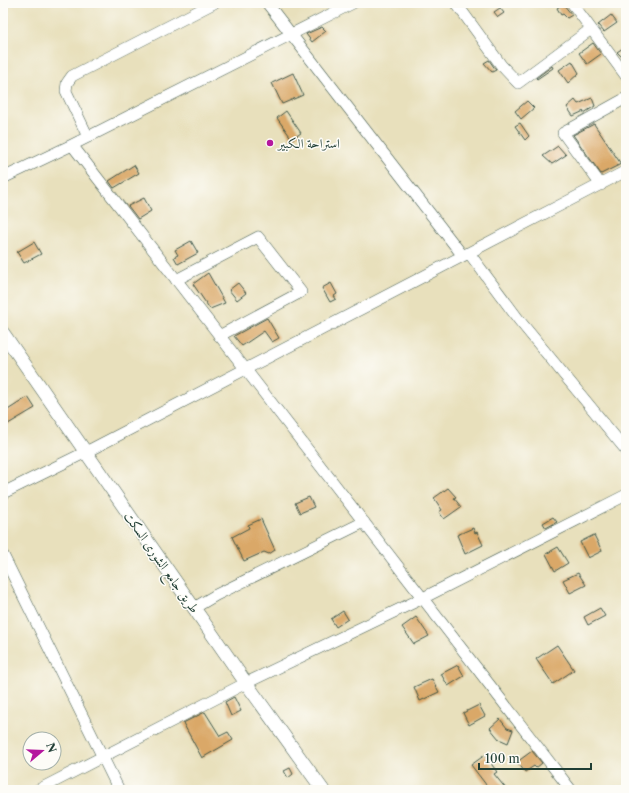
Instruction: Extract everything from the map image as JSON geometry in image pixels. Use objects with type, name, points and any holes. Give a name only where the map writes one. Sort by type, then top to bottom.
[{"type":"main road","name":"طريق جامع الشورى السكت","points":[[3,333],[246,683],[323,790]]},
{"type":"street","points":[[88,137],[66,91],[67,83],[72,76],[214,3]]},
{"type":"street","points":[[267,3],[519,320],[626,450]]},
{"type":"street","points":[[3,178],[88,137],[353,3]]},
{"type":"street","points":[[456,3],[501,65],[518,83],[591,29]]},
{"type":"street","points":[[572,3],[626,76]]},
{"type":"street","points":[[600,185],[563,133],[626,98]]},
{"type":"street","points":[[72,145],[572,790]]},
{"type":"street","points":[[3,493],[86,452],[626,172]]},
{"type":"street","points":[[176,280],[258,237],[301,292],[220,336]]},
{"type":"street","points":[[38,790],[246,683],[423,598],[626,495]]},
{"type":"street","points":[[194,608],[216,594],[364,522]]},
{"type":"street","points":[[3,555],[119,790]]},
{"type":"building","points":[[563,4],[572,15],[567,18],[563,14],[561,15],[557,8]]},
{"type":"building","points":[[500,8],[504,13],[498,17],[494,12]]},
{"type":"building","points":[[611,15],[617,23],[604,32],[598,25]]},
{"type":"building","points":[[322,27],[326,31],[312,42],[306,34]]},
{"type":"building","points":[[593,43],[601,54],[587,64],[579,53]]},
{"type":"building","points":[[626,46],[626,61],[617,52]]},
{"type":"building","points":[[489,60],[496,70],[492,72],[484,63]]},
{"type":"building","points":[[572,61],[579,73],[568,83],[559,70]]},
{"type":"building","points":[[552,66],[553,68],[537,79],[536,78]]},
{"type":"building","points":[[293,73],[303,95],[282,104],[272,83]]},
{"type":"building","points":[[592,98],[595,106],[584,113],[584,111],[573,116],[567,107],[575,100],[578,104]]},
{"type":"building","points":[[527,101],[534,108],[521,119],[515,111]]},
{"type":"building","points":[[286,111],[301,133],[292,139],[277,118]]},
{"type":"building","points":[[520,123],[529,136],[525,140],[515,126]]},
{"type":"building","points":[[594,124],[621,164],[601,174],[573,135]]},
{"type":"building","points":[[558,146],[566,155],[552,164],[543,156]]},
{"type":"building","points":[[134,165],[139,173],[114,188],[109,181]]},
{"type":"building","points":[[144,198],[151,211],[138,219],[128,206]]},
{"type":"building","points":[[191,241],[198,253],[178,264],[174,257],[178,255],[175,250]]},
{"type":"building","points":[[34,242],[41,254],[24,263],[17,252]]},
{"type":"building","points":[[208,273],[225,303],[210,309],[193,284]]},
{"type":"building","points":[[238,283],[246,293],[237,300],[229,290]]},
{"type":"building","points":[[331,283],[337,294],[334,296],[336,299],[330,302],[322,288]]},
{"type":"building","points":[[267,318],[279,338],[272,342],[264,331],[242,346],[234,336]]},
{"type":"building","points":[[28,397],[35,408],[3,427],[3,413]]},
{"type":"building","points":[[448,488],[456,497],[454,498],[461,507],[444,519],[439,512],[442,510],[434,498]]},
{"type":"building","points":[[309,497],[314,507],[300,513],[295,503]]},
{"type":"building","points":[[553,517],[557,522],[546,528],[543,523]]},
{"type":"building","points":[[261,519],[275,550],[269,554],[264,552],[244,561],[232,537],[249,528],[248,525]]},
{"type":"building","points":[[473,528],[475,533],[477,532],[483,545],[465,554],[457,535]]},
{"type":"building","points":[[594,535],[602,551],[588,558],[580,542]]},
{"type":"building","points":[[558,547],[568,563],[555,571],[546,554]]},
{"type":"building","points":[[578,573],[586,585],[570,593],[563,580]]},
{"type":"building","points":[[600,608],[605,616],[588,625],[584,617]]},
{"type":"building","points":[[343,611],[348,619],[336,627],[331,619]]},
{"type":"building","points":[[416,617],[429,636],[414,644],[402,627]]},
{"type":"building","points":[[557,645],[574,670],[553,684],[536,659]]},
{"type":"building","points":[[458,665],[464,676],[448,686],[441,674]]},
{"type":"building","points":[[432,679],[439,692],[420,701],[414,687]]},
{"type":"building","points":[[234,697],[241,711],[231,716],[225,702]]},
{"type":"building","points":[[479,705],[485,716],[469,725],[463,713]]},
{"type":"building","points":[[205,712],[220,736],[228,732],[233,740],[202,758],[183,723]]},
{"type":"building","points":[[500,719],[507,728],[513,730],[508,743],[499,739],[490,728]]},
{"type":"building","points":[[532,751],[542,763],[536,768],[534,766],[525,772],[517,762]]},
{"type":"building","points":[[485,755],[497,772],[494,774],[507,790],[490,790],[471,765]]},
{"type":"building","points":[[290,768],[293,774],[288,778],[284,771]]},
{"type":"place","name":"استراحة الكبير","points":[[270,143]]}]
